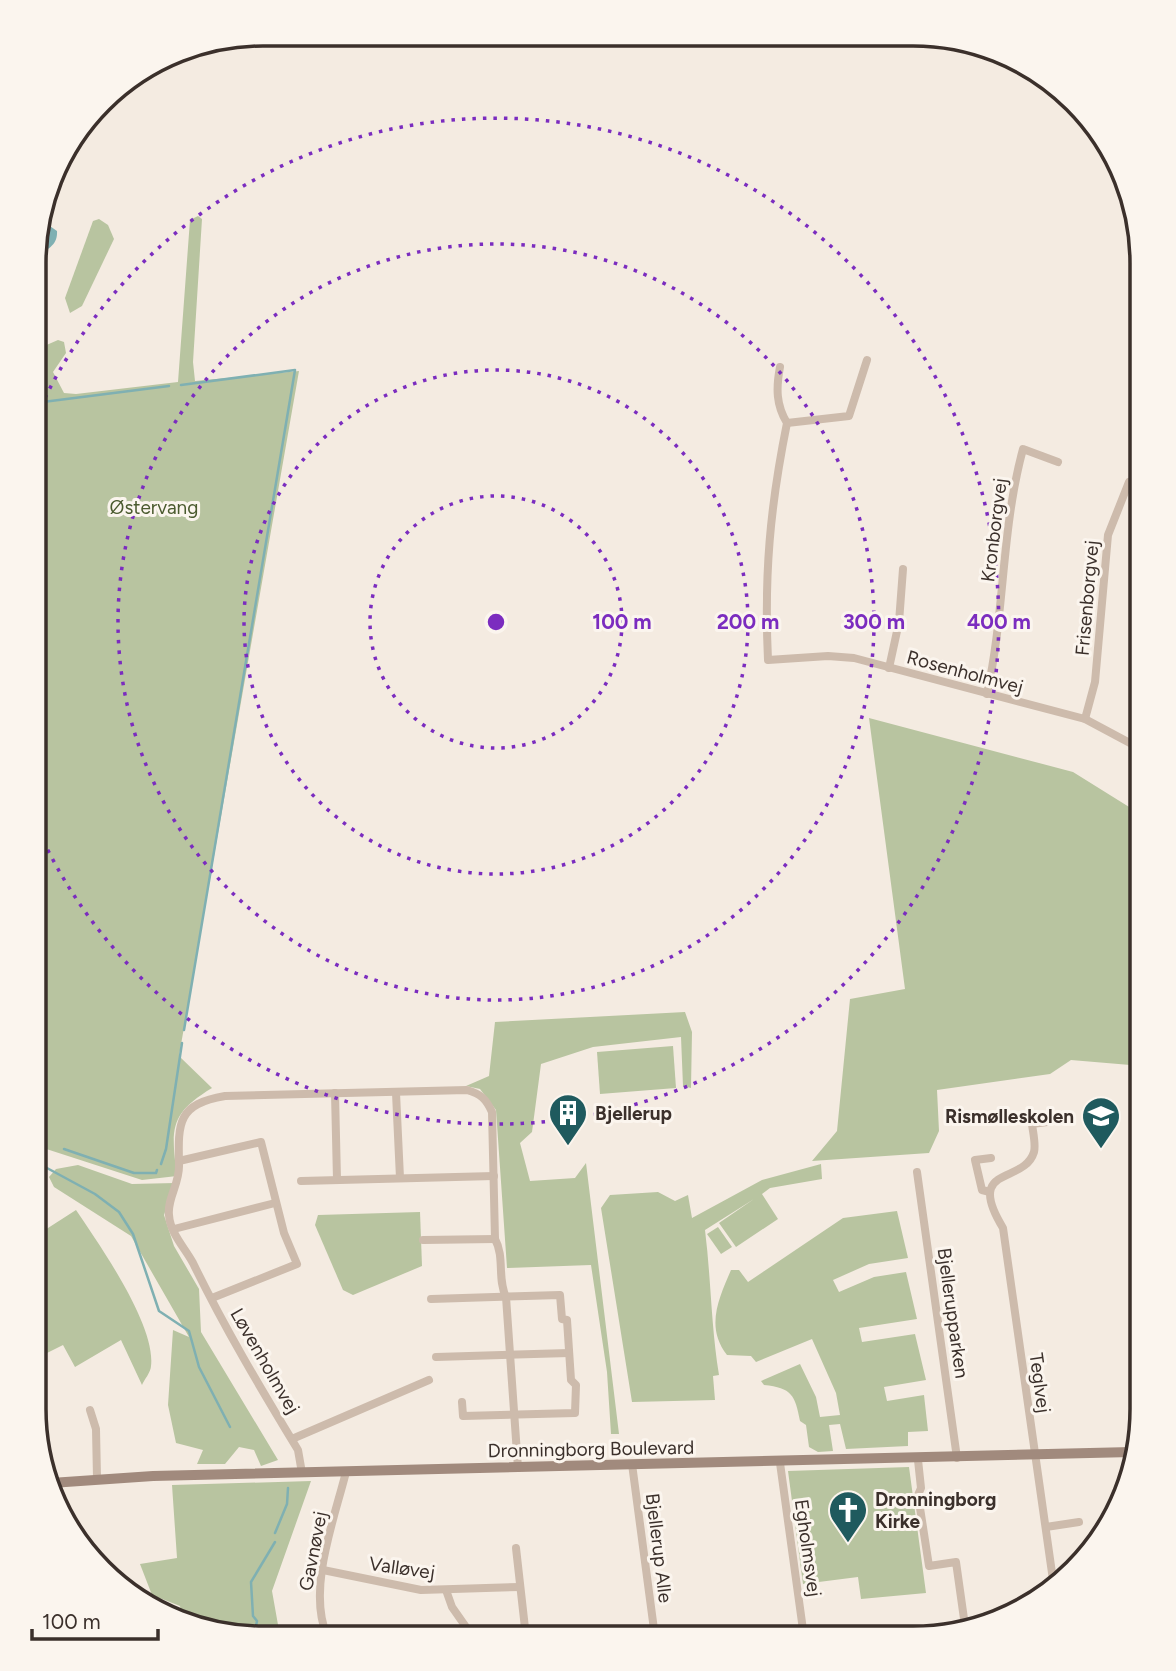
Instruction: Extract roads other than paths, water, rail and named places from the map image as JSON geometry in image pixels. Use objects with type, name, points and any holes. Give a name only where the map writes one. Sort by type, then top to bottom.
[{"type":"street","points":[[780,367],[776,388],[781,412],[787,423],[849,416],[867,360]]},
{"type":"street","name":"Rosenholmvej","points":[[787,423],[772,497],[765,598],[768,660],[828,656],[854,658],[1085,719],[1130,743]]},
{"type":"street","name":"Kronborgvej","points":[[987,694],[996,652],[1010,496],[1023,449],[1058,462]]},
{"type":"street","name":"Frisenborgvej","points":[[1085,719],[1095,682],[1108,535],[1129,482]]},
{"type":"street","points":[[889,668],[899,622],[903,569]]},
{"type":"street","name":"Løvenholmvej","points":[[302,1473],[298,1450],[169,1217],[170,1203],[180,1180],[177,1135],[182,1120],[192,1107],[206,1099],[467,1090],[478,1093],[487,1101],[492,1112],[495,1239],[500,1248],[502,1289],[506,1297],[512,1355],[518,1468]]},
{"type":"street","points":[[335,1093],[337,1180]]},
{"type":"street","points":[[396,1093],[400,1178]]},
{"type":"street","points":[[990,1192],[996,1182],[1030,1160],[1035,1150],[1032,1124],[1047,1122]]},
{"type":"street","name":"Løvenholmvej","points":[[179,1161],[261,1142],[275,1203],[297,1265],[212,1298]]},
{"type":"street","name":"Teglvej","points":[[991,1158],[975,1160],[979,1183],[982,1190],[990,1192],[992,1210],[1003,1228],[1052,1575]]},
{"type":"street","name":"Bjellerupparken","points":[[917,1172],[957,1458]]},
{"type":"street","points":[[301,1181],[494,1176]]},
{"type":"street","points":[[174,1229],[275,1203]]},
{"type":"street","points":[[423,1240],[495,1239]]},
{"type":"street","points":[[431,1299],[560,1295],[562,1319],[567,1320],[571,1380],[576,1385],[575,1413],[463,1416],[462,1402]]},
{"type":"street","points":[[436,1357],[569,1353]]},
{"type":"street","name":"Løvenholmvej","points":[[292,1439],[429,1380]]},
{"type":"street","points":[[90,1410],[96,1429],[97,1478]]},
{"type":"street","name":"Dronningborg Boulevard","points":[[59,1482],[97,1478],[632,1464],[918,1460],[1126,1452]]},
{"type":"street","points":[[918,1460],[921,1488],[918,1495],[929,1566],[956,1562],[964,1619]]},
{"type":"street","name":"Egholmsvej","points":[[780,1463],[802,1626]]},
{"type":"street","name":"Bjellerup Alle","points":[[632,1464],[654,1626]]},
{"type":"street","name":"Gavnøvej","points":[[325,1626],[319,1602],[323,1570],[346,1472]]},
{"type":"street","points":[[1046,1527],[1079,1522]]},
{"type":"street","points":[[516,1548],[525,1626]]},
{"type":"street","name":"Valløvej","points":[[323,1570],[402,1588],[446,1590],[520,1587]]},
{"type":"street","points":[[446,1590],[452,1607],[466,1626]]},
{"type":"water","points":[[49,225],[57,231],[56,240],[46,250]]},
{"type":"waterway","points":[[181,385],[295,370],[184,1030]]},
{"type":"waterway","points":[[45,402],[169,386]]},
{"type":"waterway","points":[[161,1164],[166,1149],[182,1043]]},
{"type":"waterway","points":[[64,1149],[134,1173],[156,1173],[157,1170]]},
{"type":"waterway","points":[[45,1167],[95,1194],[119,1212],[133,1234],[159,1311],[189,1331],[199,1367],[230,1427]]},
{"type":"waterway","points":[[275,1533],[287,1504],[288,1488]]},
{"type":"waterway","points":[[256,1626],[251,1582],[275,1542]]},
{"type":"place","name":"Bjellerup","points":[[568,1147]]},
{"type":"place","name":"Rismølleskolen","points":[[1101,1150]]},
{"type":"place","name":"Dronningborg Kirke","points":[[848,1544]]},
{"type":"park label","name":"Østervang","points":[[154,507]]}]
